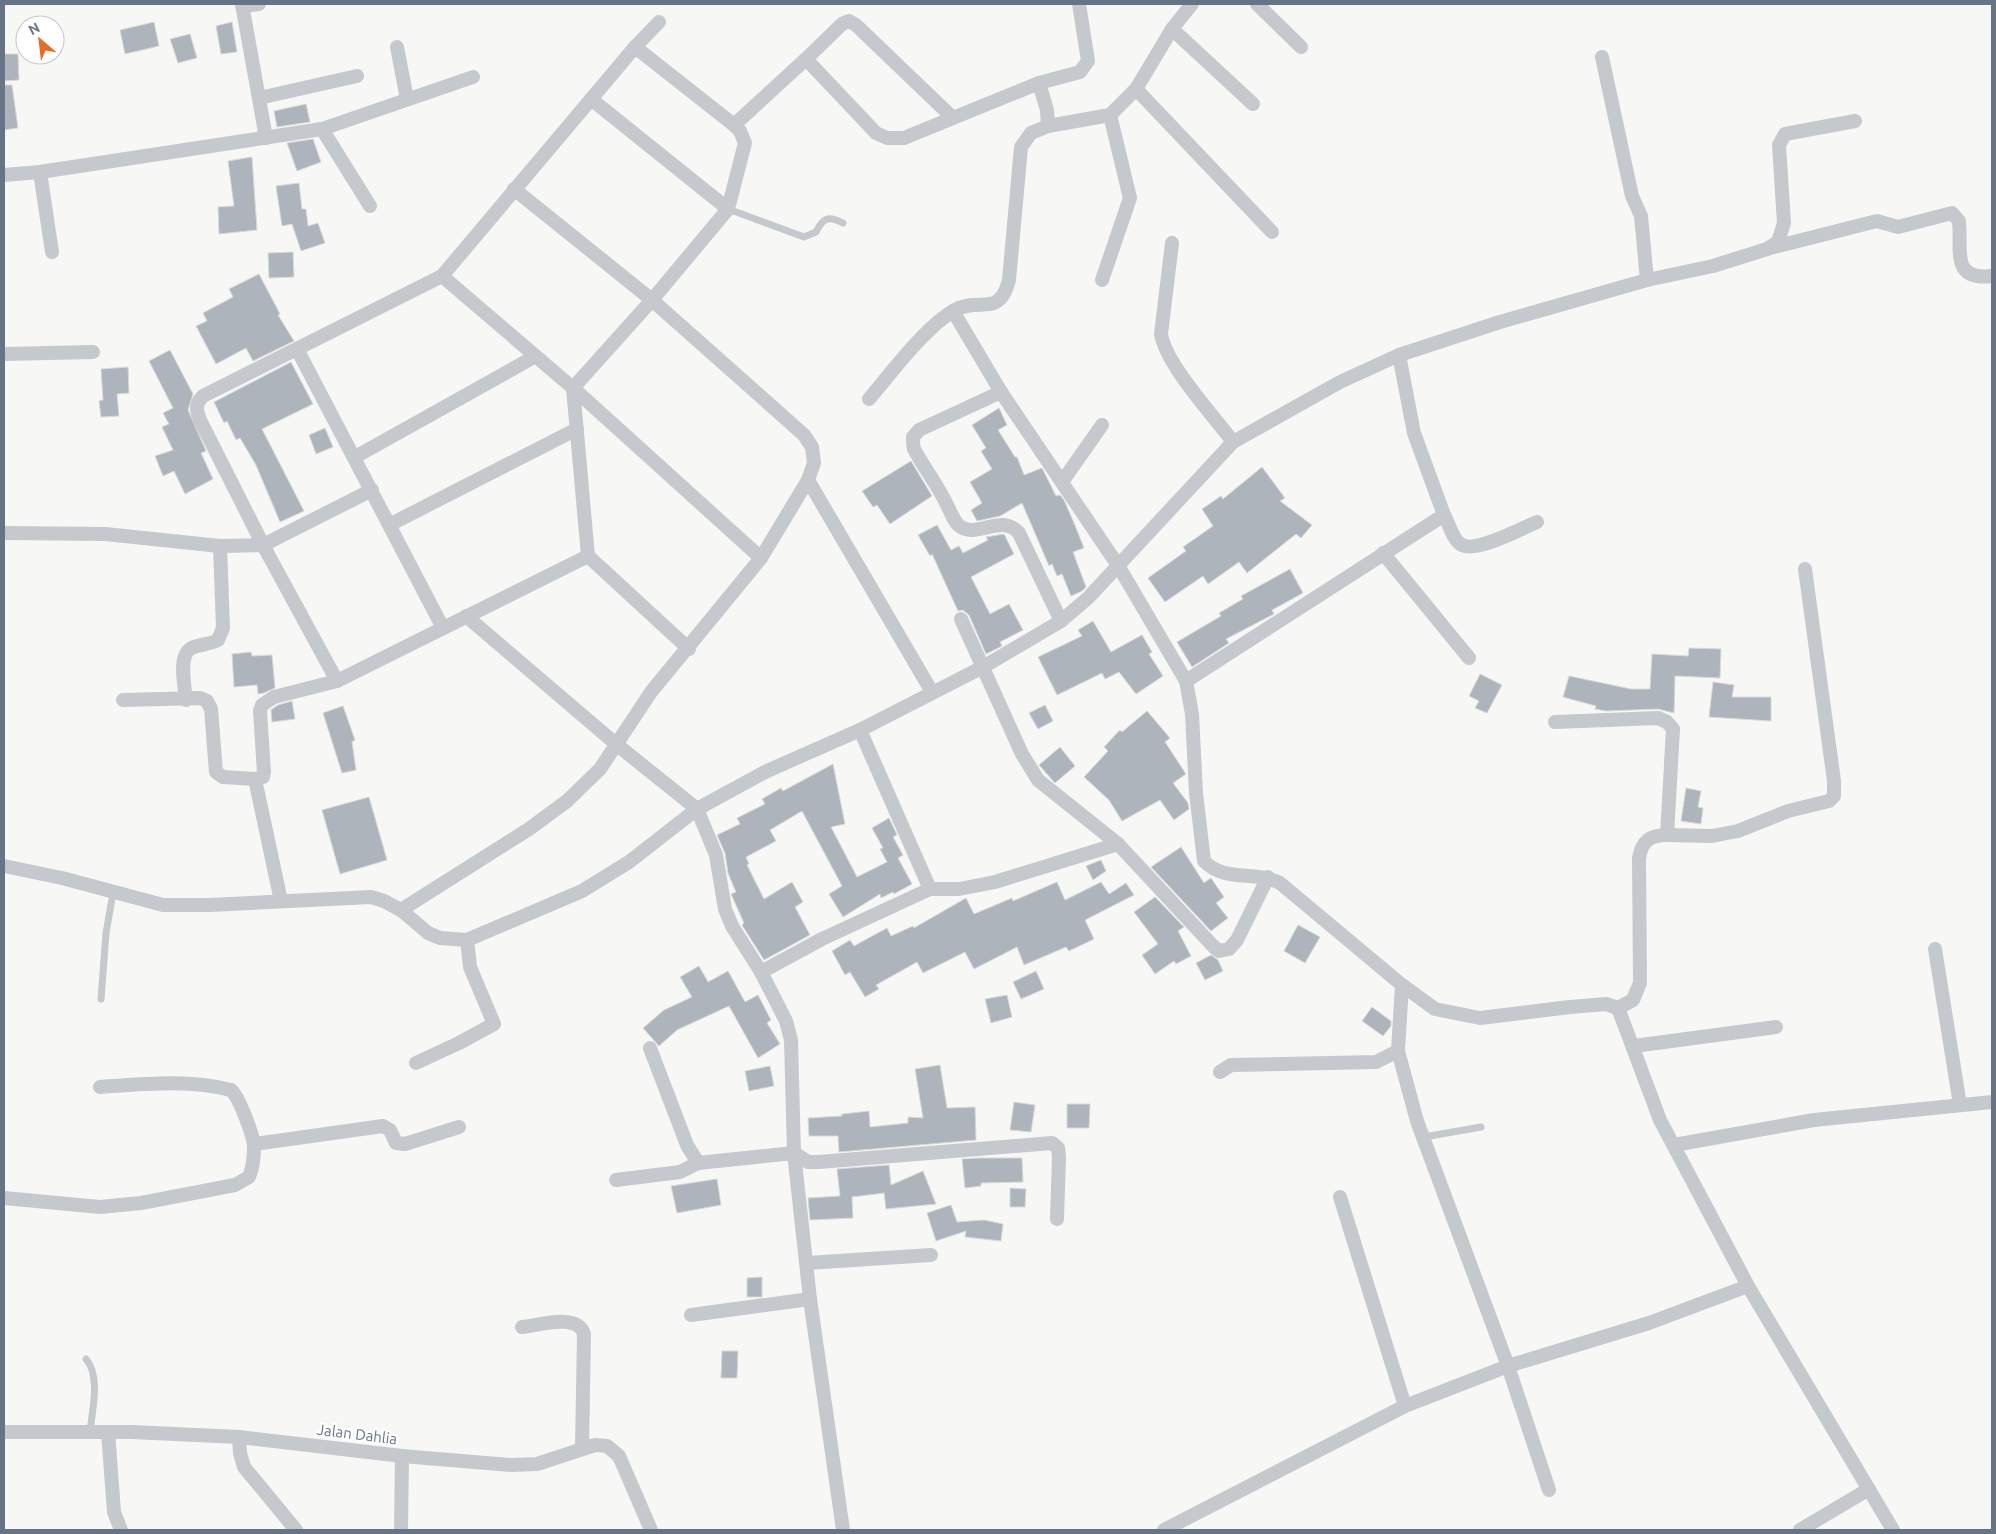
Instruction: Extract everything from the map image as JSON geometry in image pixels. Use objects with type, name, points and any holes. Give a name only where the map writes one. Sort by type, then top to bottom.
[{"type":"street","points":[[259,4],[242,5],[266,138]]},
{"type":"street","points":[[806,58],[876,133],[887,138],[904,138],[1039,83],[1080,72],[1088,61],[1079,4]]},
{"type":"street","points":[[869,399],[914,347],[952,311],[964,305],[991,305],[999,302],[1006,293],[1009,280],[1021,147],[1031,133],[1048,126],[1110,115],[1136,89],[1172,28],[1192,4]]},
{"type":"street","points":[[1257,4],[1301,47]]},
{"type":"street","points":[[734,125],[842,24],[849,21],[856,25],[953,118]]},
{"type":"street","points":[[337,681],[263,545],[196,409],[198,401],[204,396],[442,276],[635,47],[659,22]]},
{"type":"street","points":[[1172,28],[1253,104]]},
{"type":"street","points":[[397,47],[407,99]]},
{"type":"street","points":[[635,47],[734,125],[740,131],[745,143],[728,208],[652,300],[574,388],[588,556],[688,649]]},
{"type":"street","points":[[1602,57],[1632,196],[1641,216],[1647,280]]},
{"type":"street","points":[[259,98],[357,76]]},
{"type":"street","points":[[4,176],[266,138],[322,128],[473,77]]},
{"type":"street","points":[[1039,83],[1047,110],[1048,126]]},
{"type":"street","points":[[1136,89],[1272,232]]},
{"type":"street","points":[[591,99],[728,208]]},
{"type":"street","points":[[1102,280],[1130,198],[1110,115]]},
{"type":"street","points":[[1767,249],[1778,242],[1784,223],[1779,145],[1781,138],[1791,132],[1855,121]]},
{"type":"street","points":[[322,128],[370,206]]},
{"type":"street","points":[[40,172],[52,252]]},
{"type":"street","points":[[401,910],[521,834],[567,801],[600,769],[651,692],[761,558],[808,480],[814,463],[812,447],[804,435],[652,300],[514,189]]},
{"type":"street","points":[[4,866],[62,878],[163,905],[209,905],[359,896],[384,901],[401,910],[428,933],[440,938],[466,940],[582,891],[629,862],[697,809],[767,770],[860,730],[983,667],[1061,621],[1118,567],[1233,442],[1340,382],[1399,355],[1500,322],[1647,280],[1713,266],[1767,249],[1877,220],[1898,227],[1952,213],[1959,221],[1960,261],[1964,269],[1969,275],[1979,278],[1992,276]]},
{"type":"street","points":[[1172,243],[1161,334],[1163,342],[1180,372],[1233,442]]},
{"type":"street","points":[[442,276],[534,357],[574,388],[761,558]]},
{"type":"street","points":[[952,311],[1001,392],[1118,567],[1186,681],[1192,714],[1196,793],[1204,861],[1212,869],[1221,873],[1268,877],[1280,884],[1402,985],[1435,1009],[1480,1018],[1606,1004],[1618,1008],[1633,1000],[1640,983],[1638,889],[1640,848],[1647,840],[1655,835],[1712,836],[1738,831],[1788,811],[1828,801],[1834,796],[1834,782],[1805,569]]},
{"type":"street","points":[[297,349],[391,524],[443,628]]},
{"type":"street","points":[[4,354],[93,352]]},
{"type":"street","points":[[1399,355],[1414,433],[1444,515],[1460,545],[1484,544],[1537,522]]},
{"type":"street","points":[[355,457],[534,357]]},
{"type":"street","points":[[1001,392],[919,430],[913,437],[913,447],[938,485],[956,522],[962,528],[970,529],[1004,524],[1013,526],[1019,533],[1061,621]]},
{"type":"street","points":[[1062,482],[1102,425]]},
{"type":"street","points":[[391,524],[577,429]]},
{"type":"street","points":[[808,480],[932,692]]},
{"type":"street","points":[[4,532],[105,534],[220,546],[263,545],[372,490]]},
{"type":"street","points":[[1186,681],[1444,515]]},
{"type":"street","points":[[186,700],[184,659],[187,652],[191,648],[218,640],[223,628],[220,546]]},
{"type":"street","points":[[1383,553],[1469,658]]},
{"type":"street","points":[[123,700],[186,700],[200,698],[207,701],[210,709],[214,768],[223,777],[255,780],[263,777],[264,772],[260,711],[262,705],[274,697],[337,681],[588,556]]},
{"type":"street","points":[[466,616],[616,744],[697,809],[716,855],[725,909],[732,926],[761,972],[786,1021],[792,1040],[794,1153],[810,1299],[843,1530]]},
{"type":"street","points":[[961,619],[1022,754],[1038,780],[1118,844],[1219,951],[1229,949],[1237,940],[1268,877]]},
{"type":"street","points":[[1554,722],[1653,718],[1667,722],[1673,729],[1674,734],[1669,777],[1667,835]]},
{"type":"street","points":[[860,730],[930,889]]},
{"type":"street","points":[[255,780],[281,901]]},
{"type":"street","points":[[761,972],[822,940],[930,889],[959,889],[995,882],[1118,844]]},
{"type":"street","points":[[416,1063],[494,1024],[470,968],[466,940]]},
{"type":"street","points":[[1935,949],[1960,1105]]},
{"type":"street","points":[[1402,985],[1398,1051],[1417,1121],[1508,1366],[1550,1490]]},
{"type":"street","points":[[1618,1008],[1634,1046],[1660,1120],[1748,1286],[1892,1530]]},
{"type":"street","points":[[1634,1046],[1776,1027]]},
{"type":"street","points":[[650,1048],[687,1145],[698,1163]]},
{"type":"street","points":[[1220,1072],[1231,1065],[1376,1062],[1398,1051]]},
{"type":"street","points":[[4,1198],[100,1207],[141,1203],[235,1185],[249,1177],[252,1168],[254,1144],[238,1100],[231,1090],[160,1083],[100,1087]]},
{"type":"street","points":[[1674,1145],[1814,1120],[1992,1102]]},
{"type":"street","points":[[254,1144],[383,1126],[390,1130],[396,1143],[405,1144],[459,1126]]},
{"type":"street","points":[[616,1180],[680,1172],[698,1163],[794,1153],[808,1162],[1052,1143],[1058,1148],[1059,1157],[1057,1219]]},
{"type":"street","points":[[1340,1198],[1405,1406]]},
{"type":"street","points":[[807,1264],[931,1255]]},
{"type":"street","points":[[1164,1530],[1405,1406],[1508,1366],[1649,1323],[1748,1286]]},
{"type":"street","points":[[691,1315],[810,1299]]},
{"type":"street","points":[[522,1327],[565,1322],[577,1323],[582,1327],[584,1334],[582,1448]]},
{"type":"street","name":"Jalan Dahlia","points":[[4,1432],[108,1432],[239,1437],[402,1456],[511,1465],[537,1464],[558,1459],[582,1448],[595,1445],[607,1446],[619,1456],[650,1530]]},
{"type":"street","points":[[108,1432],[114,1512],[121,1530]]},
{"type":"street","points":[[239,1437],[244,1467],[296,1530]]},
{"type":"street","points":[[401,1530],[402,1456]]},
{"type":"street","points":[[1800,1530],[1869,1489]]},
{"type":"lane","points":[[728,208],[804,237],[816,232],[822,221],[826,218],[831,217],[843,223]]},
{"type":"lane","points":[[101,999],[106,933],[113,893]]},
{"type":"lane","points":[[1424,1137],[1481,1127]]},
{"type":"lane","points":[[86,1359],[92,1366],[94,1378],[90,1432]]},
{"type":"building","points":[[154,22],[159,46],[125,54],[120,30]]},
{"type":"building","points":[[232,22],[237,52],[221,54],[216,26]]},
{"type":"building","points":[[190,34],[197,58],[178,63],[170,39]]},
{"type":"building","points":[[4,54],[15,54],[15,65],[18,65],[19,80],[4,81]]},
{"type":"building","points":[[4,85],[12,85],[18,128],[4,130]]},
{"type":"building","points":[[306,104],[310,122],[277,127],[274,111]]},
{"type":"building","points":[[313,139],[321,162],[297,171],[287,143]]},
{"type":"building","points":[[252,157],[257,230],[219,234],[218,207],[234,206],[228,161]]},
{"type":"building","points":[[299,183],[302,209],[306,209],[308,226],[318,223],[325,243],[301,251],[292,224],[282,226],[276,186]]},
{"type":"building","points":[[293,252],[294,277],[269,278],[268,253]]},
{"type":"building","points":[[259,274],[280,314],[278,315],[294,341],[253,361],[246,348],[216,364],[196,326],[207,321],[203,313],[233,297],[229,289]]},
{"type":"building","points":[[170,350],[193,394],[188,410],[206,451],[201,453],[213,479],[185,494],[174,471],[163,476],[155,456],[173,450],[162,427],[169,424],[163,413],[173,408],[149,361]]},
{"type":"building","points":[[291,362],[313,404],[262,429],[304,511],[280,522],[256,465],[240,438],[236,440],[227,421],[224,423],[214,402]]},
{"type":"building","points":[[128,367],[129,393],[117,394],[119,416],[101,417],[99,401],[103,400],[101,369]]},
{"type":"building","points":[[999,408],[1007,425],[998,430],[1015,457],[1017,457],[1024,475],[1042,468],[1056,496],[1060,495],[1064,500],[1084,548],[1073,552],[1086,587],[1071,596],[1062,574],[1057,576],[1052,564],[1049,566],[1022,503],[1000,516],[977,521],[971,510],[982,503],[970,482],[992,469],[981,451],[986,448],[972,425]]},
{"type":"building","points":[[325,428],[333,447],[316,454],[309,435]]},
{"type":"building","points":[[911,461],[932,496],[890,524],[877,505],[873,507],[862,491]]},
{"type":"building","points":[[1262,467],[1285,498],[1280,501],[1312,525],[1301,538],[1296,534],[1247,573],[1239,562],[1208,584],[1203,576],[1165,602],[1148,578],[1186,551],[1183,547],[1213,526],[1202,509],[1221,496],[1223,499]]},
{"type":"building","points":[[937,525],[951,550],[959,546],[963,553],[988,540],[986,537],[1004,534],[1014,554],[971,577],[990,614],[1009,604],[1023,630],[1000,642],[1002,646],[986,654],[969,615],[963,610],[958,611],[932,554],[930,556],[918,535]]},
{"type":"building","points":[[1290,569],[1303,593],[1272,610],[1274,614],[1226,639],[1229,643],[1192,667],[1177,642],[1221,616],[1219,613],[1243,599],[1241,596]]},
{"type":"building","points":[[1093,621],[1111,652],[1142,635],[1152,652],[1149,654],[1163,676],[1136,694],[1119,672],[1105,679],[1102,673],[1057,695],[1038,657],[1082,636],[1078,630]]},
{"type":"building","points":[[1689,648],[1721,649],[1720,678],[1675,676],[1674,713],[1658,709],[1606,711],[1595,709],[1596,706],[1563,697],[1569,676],[1631,689],[1650,689],[1652,654],[1688,656]]},
{"type":"building","points":[[251,652],[252,656],[272,655],[275,688],[258,694],[257,685],[234,687],[232,654]]},
{"type":"building","points":[[1480,674],[1502,685],[1487,713],[1475,708],[1479,701],[1469,696]]},
{"type":"building","points":[[1713,682],[1734,685],[1732,697],[1771,697],[1771,721],[1709,717]]},
{"type":"building","points":[[292,701],[295,719],[272,722],[271,710],[278,705]]},
{"type":"building","points":[[1045,705],[1053,721],[1038,729],[1029,713]]},
{"type":"building","points":[[343,706],[355,740],[352,742],[356,770],[342,773],[323,713]]},
{"type":"building","points":[[1147,711],[1170,738],[1165,742],[1186,774],[1173,783],[1188,803],[1189,809],[1174,820],[1160,800],[1122,821],[1109,800],[1084,777],[1108,751],[1104,747],[1120,730],[1122,732]]},
{"type":"building","points":[[1060,747],[1075,766],[1055,783],[1039,765]]},
{"type":"building","points":[[833,764],[845,824],[831,827],[857,877],[887,862],[880,849],[883,848],[872,828],[889,818],[897,835],[893,837],[903,855],[898,858],[912,884],[894,894],[893,892],[881,898],[880,894],[843,917],[829,894],[842,886],[802,811],[770,830],[776,841],[746,857],[749,864],[747,865],[764,899],[792,882],[803,902],[795,907],[810,935],[764,960],[742,925],[744,923],[731,894],[736,892],[728,873],[725,853],[717,835],[740,824],[737,818],[765,804],[762,799],[781,788],[783,791]]},
{"type":"building","points":[[1686,788],[1701,791],[1698,807],[1703,808],[1701,824],[1681,821]]},
{"type":"building","points":[[369,797],[387,860],[340,874],[322,810]]},
{"type":"building","points":[[1181,847],[1204,883],[1211,878],[1224,897],[1216,903],[1228,918],[1211,931],[1151,867]]},
{"type":"building","points":[[1101,860],[1106,871],[1093,880],[1086,866]]},
{"type":"building","points":[[1057,882],[1065,900],[1101,882],[1109,894],[1126,883],[1134,895],[1085,920],[1094,939],[1069,951],[1066,947],[1024,965],[1017,947],[974,969],[965,952],[923,973],[917,962],[876,985],[879,989],[865,997],[850,972],[845,975],[832,951],[850,940],[854,946],[887,928],[891,936],[913,926],[914,928],[966,898],[974,914],[1012,898],[1013,901]]},
{"type":"building","points":[[1155,897],[1184,927],[1178,931],[1191,956],[1176,964],[1174,961],[1155,974],[1142,955],[1158,944],[1134,912]]},
{"type":"building","points":[[1298,925],[1320,937],[1305,963],[1284,951]]},
{"type":"building","points":[[1211,955],[1218,960],[1223,971],[1205,980],[1196,963]]},
{"type":"building","points":[[699,966],[708,982],[728,971],[745,1002],[758,995],[771,1020],[767,1023],[780,1044],[758,1058],[729,1006],[677,1030],[659,1046],[643,1028],[664,1010],[692,997],[680,977]]},
{"type":"building","points":[[1036,971],[1044,989],[1021,999],[1013,982]]},
{"type":"building","points":[[1007,995],[1012,1017],[991,1023],[985,999]]},
{"type":"building","points":[[1372,1007],[1391,1021],[1391,1026],[1383,1036],[1362,1021]]},
{"type":"building","points":[[940,1065],[947,1108],[975,1107],[976,1140],[839,1152],[838,1136],[809,1136],[808,1118],[842,1116],[842,1114],[869,1111],[870,1127],[908,1123],[908,1117],[923,1118],[915,1069]]},
{"type":"building","points":[[770,1066],[774,1086],[749,1091],[745,1071]]},
{"type":"building","points":[[1014,1102],[1035,1105],[1031,1132],[1010,1130]]},
{"type":"building","points":[[1067,1104],[1090,1104],[1089,1128],[1067,1128]]},
{"type":"building","points":[[1022,1158],[1023,1182],[981,1183],[981,1186],[965,1188],[962,1159]]},
{"type":"building","points":[[889,1165],[891,1185],[923,1171],[936,1204],[886,1209],[884,1193],[852,1197],[853,1218],[810,1220],[808,1198],[840,1196],[837,1169]]},
{"type":"building","points":[[717,1179],[721,1205],[677,1213],[671,1186]]},
{"type":"building","points":[[1010,1188],[1026,1189],[1025,1207],[1010,1207]]},
{"type":"building","points":[[951,1205],[957,1222],[984,1220],[1003,1224],[1001,1241],[965,1237],[966,1231],[936,1241],[927,1213]]},
{"type":"building","points":[[762,1277],[762,1297],[747,1297],[747,1278]]},
{"type":"building","points":[[722,1351],[738,1351],[737,1378],[721,1378]]}]
